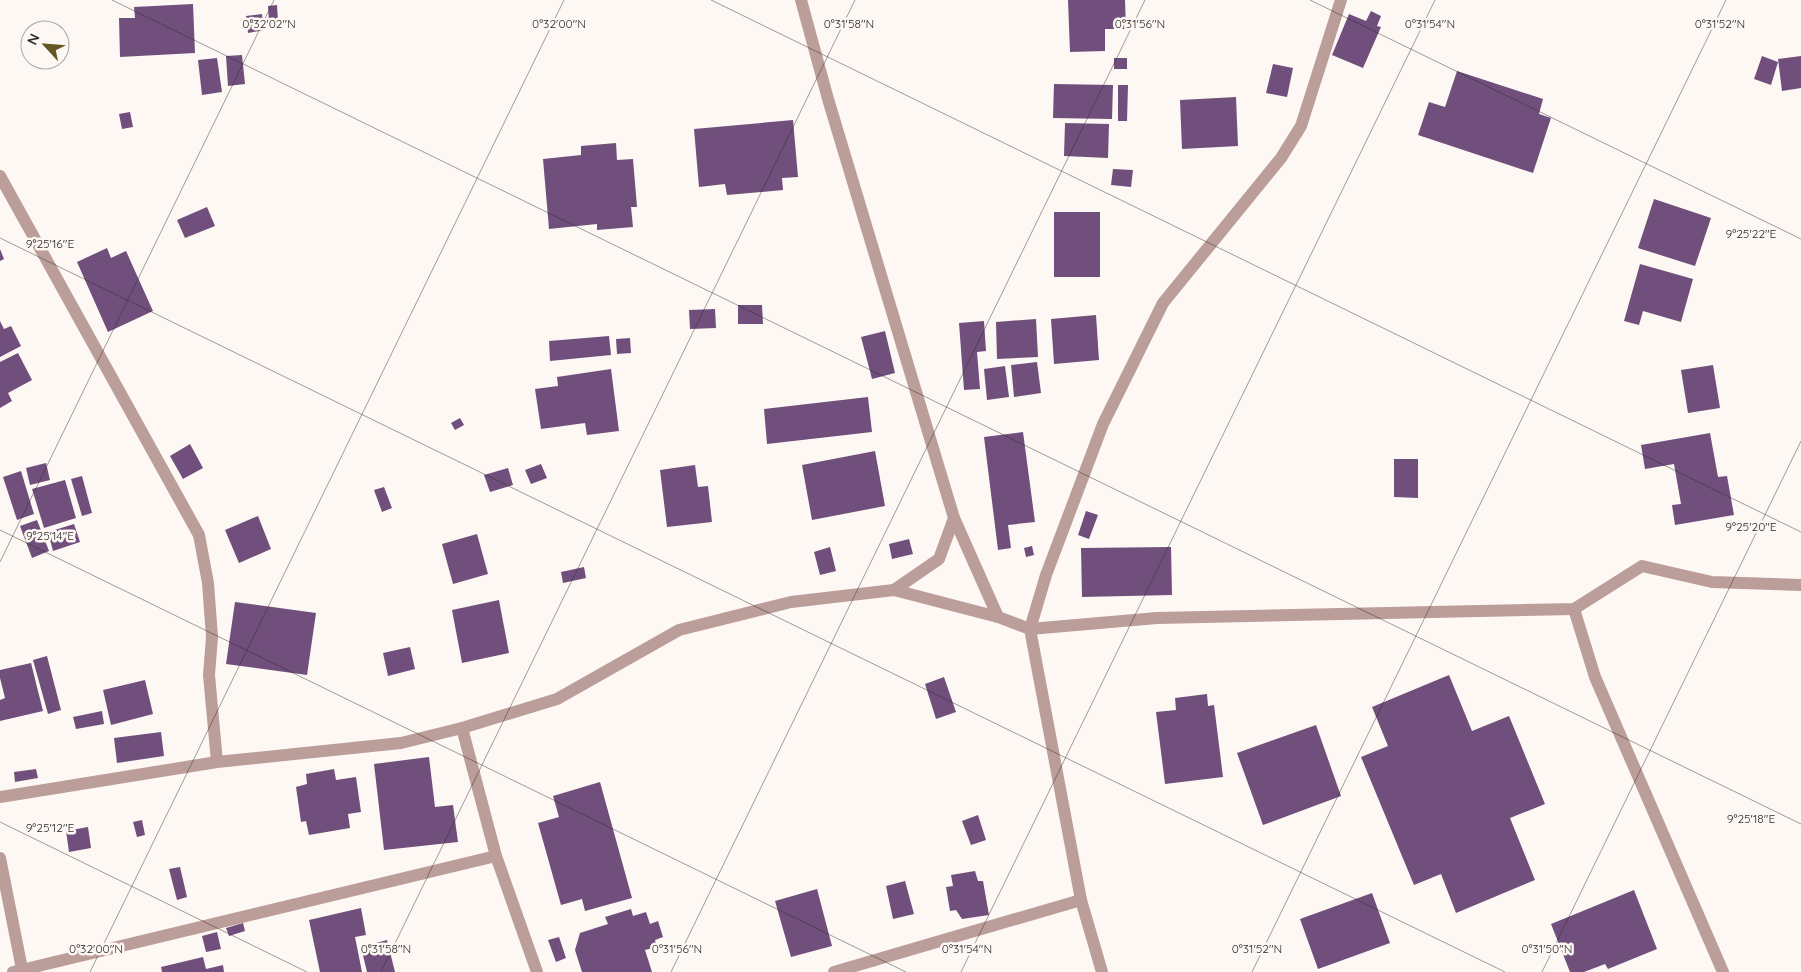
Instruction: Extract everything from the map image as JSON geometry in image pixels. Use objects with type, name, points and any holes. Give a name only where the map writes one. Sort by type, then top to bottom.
[{"type":"street","points":[[801,0],[828,99],[954,518],[998,617]]},
{"type":"street","points":[[1102,972],[1081,900],[1030,629],[1046,575],[1107,416],[1163,303],[1281,158],[1301,126],[1341,0]]},
{"type":"street","points":[[0,176],[199,535],[208,583],[212,637],[209,675],[217,762]]},
{"type":"street","points":[[894,590],[938,559],[954,518]]},
{"type":"street","points":[[0,797],[217,762],[400,742],[462,728],[557,699],[679,630],[791,602],[894,590],[998,617],[1030,629],[1158,618],[1574,609],[1642,566],[1712,582],[1801,585]]},
{"type":"street","points":[[1574,609],[1594,677],[1723,972]]},
{"type":"street","points":[[462,728],[496,856],[537,972]]},
{"type":"street","points":[[0,858],[17,971],[496,856]]},
{"type":"street","points":[[834,972],[1081,900]]},
{"type":"building","points":[[1068,0],[1125,0],[1126,29],[1105,29],[1105,51],[1070,52]]},
{"type":"building","points":[[193,4],[195,53],[120,57],[119,18],[135,18],[134,7]]},
{"type":"building","points":[[277,5],[278,21],[269,22],[268,6]]},
{"type":"building","points":[[1371,11],[1381,16],[1377,26],[1381,27],[1363,68],[1332,55],[1349,14],[1366,21]]},
{"type":"building","points":[[262,14],[264,30],[248,33],[246,16]]},
{"type":"building","points":[[242,55],[245,84],[228,86],[226,56]]},
{"type":"building","points":[[1762,56],[1778,62],[1771,85],[1754,79]]},
{"type":"building","points":[[1801,56],[1801,88],[1782,91],[1778,59]]},
{"type":"building","points":[[217,58],[222,92],[202,95],[198,60]]},
{"type":"building","points":[[1114,58],[1127,58],[1127,69],[1114,69]]},
{"type":"building","points":[[1273,64],[1293,68],[1287,97],[1266,93]]},
{"type":"building","points":[[1457,71],[1543,99],[1539,114],[1551,118],[1533,173],[1418,135],[1429,102],[1445,107]]},
{"type":"building","points":[[1054,84],[1113,85],[1112,119],[1053,118]]},
{"type":"building","points":[[1118,85],[1128,85],[1127,121],[1118,121]]},
{"type":"building","points":[[1236,97],[1238,146],[1182,149],[1180,100]]},
{"type":"building","points":[[130,112],[133,127],[122,129],[119,114]]},
{"type":"building","points":[[793,120],[798,177],[782,178],[783,190],[727,195],[725,184],[699,187],[694,129]]},
{"type":"building","points":[[1065,123],[1109,124],[1108,158],[1064,156]]},
{"type":"building","points":[[616,143],[617,160],[633,159],[637,207],[631,207],[633,227],[597,230],[597,224],[549,229],[543,159],[581,155],[581,146]]},
{"type":"building","points":[[1113,169],[1133,170],[1131,187],[1111,185]]},
{"type":"building","points":[[1654,199],[1711,218],[1695,266],[1638,248]]},
{"type":"building","points":[[207,207],[215,226],[185,238],[177,220]]},
{"type":"building","points":[[1054,212],[1100,212],[1100,277],[1054,277]]},
{"type":"building","points":[[107,248],[111,258],[126,251],[153,311],[108,332],[77,262]]},
{"type":"building","points":[[0,249],[4,259],[0,261]]},
{"type":"building","points":[[1640,264],[1693,279],[1681,322],[1643,311],[1639,325],[1624,321]]},
{"type":"building","points":[[738,305],[762,305],[763,324],[738,324]]},
{"type":"building","points":[[715,309],[716,328],[690,329],[689,310]]},
{"type":"building","points":[[1096,315],[1099,360],[1054,364],[1051,319]]},
{"type":"building","points":[[1036,319],[1038,357],[997,359],[996,322]]},
{"type":"building","points":[[0,321],[4,329],[11,326],[21,346],[0,357]]},
{"type":"building","points":[[984,321],[986,351],[977,352],[980,389],[964,390],[959,323]]},
{"type":"building","points":[[885,331],[895,373],[872,379],[861,337]]},
{"type":"building","points":[[609,336],[611,355],[550,361],[549,341]]},
{"type":"building","points":[[630,338],[631,353],[617,354],[616,339]]},
{"type":"building","points":[[18,353],[32,380],[8,393],[12,401],[0,408],[0,362]]},
{"type":"building","points":[[1037,362],[1041,393],[1014,397],[1011,365]]},
{"type":"building","points":[[1713,365],[1720,408],[1688,413],[1681,370]]},
{"type":"building","points":[[1005,366],[1009,397],[987,400],[984,369]]},
{"type":"building","points":[[611,369],[619,431],[587,435],[585,423],[541,429],[535,389],[558,386],[557,377]]},
{"type":"building","points":[[868,397],[872,432],[767,444],[764,409]]},
{"type":"building","points":[[460,418],[464,425],[455,430],[451,423]]},
{"type":"building","points":[[1023,432],[1035,522],[1008,525],[1011,548],[998,550],[984,437]]},
{"type":"building","points":[[1710,433],[1718,477],[1727,476],[1734,515],[1675,525],[1672,505],[1681,504],[1674,464],[1645,469],[1641,445]]},
{"type":"building","points":[[190,444],[203,468],[183,479],[170,456]]},
{"type":"building","points":[[875,451],[885,506],[812,520],[802,465]]},
{"type":"building","points":[[1394,459],[1418,459],[1418,498],[1394,497]]},
{"type":"building","points":[[46,463],[50,480],[30,485],[26,468]]},
{"type":"building","points":[[541,464],[547,478],[531,484],[525,470]]},
{"type":"building","points":[[695,465],[698,487],[708,486],[712,522],[667,527],[660,470]]},
{"type":"building","points":[[508,468],[513,485],[490,492],[484,475]]},
{"type":"building","points":[[21,471],[34,514],[17,520],[3,477]]},
{"type":"building","points":[[82,476],[92,513],[82,516],[71,479]]},
{"type":"building","points":[[65,480],[76,518],[44,528],[32,489]]},
{"type":"building","points":[[384,487],[392,508],[382,512],[374,490]]},
{"type":"building","points":[[1086,511],[1098,515],[1089,539],[1078,535]]},
{"type":"building","points":[[258,516],[271,549],[239,563],[225,530]]},
{"type":"building","points":[[37,520],[49,551],[32,558],[20,526]]},
{"type":"building","points":[[74,524],[80,542],[53,551],[48,532]]},
{"type":"building","points":[[477,534],[488,574],[453,584],[442,544]]},
{"type":"building","points":[[909,539],[913,554],[892,559],[889,544]]},
{"type":"building","points":[[1032,546],[1034,555],[1026,557],[1024,548]]},
{"type":"building","points":[[830,547],[836,571],[820,575],[814,552]]},
{"type":"building","points":[[1171,547],[1172,595],[1082,597],[1081,548]]},
{"type":"building","points":[[584,567],[586,578],[563,583],[561,572]]},
{"type":"building","points":[[499,600],[509,653],[462,663],[452,610]]},
{"type":"building","points":[[235,602],[316,613],[307,675],[226,664]]},
{"type":"building","points":[[410,647],[415,669],[388,676],[383,653]]},
{"type":"building","points":[[47,656],[61,710],[48,714],[33,660]]},
{"type":"building","points":[[31,663],[43,711],[0,721],[0,700],[5,698],[0,670]]},
{"type":"building","points":[[1449,675],[1472,731],[1509,716],[1545,804],[1510,818],[1535,880],[1456,913],[1441,874],[1414,885],[1361,757],[1388,746],[1372,707]]},
{"type":"building","points":[[944,677],[956,712],[936,719],[925,684]]},
{"type":"building","points":[[145,680],[153,714],[111,725],[103,690]]},
{"type":"building","points":[[1207,694],[1208,706],[1214,705],[1223,777],[1165,784],[1156,712],[1176,710],[1175,698]]},
{"type":"building","points":[[102,711],[104,724],[76,729],[73,717]]},
{"type":"building","points":[[1316,725],[1341,796],[1263,825],[1237,753]]},
{"type":"building","points":[[161,732],[164,756],[117,763],[114,738]]},
{"type":"building","points":[[429,757],[435,807],[453,805],[458,842],[384,850],[374,764]]},
{"type":"building","points":[[36,769],[38,778],[15,782],[14,772]]},
{"type":"building","points":[[334,769],[336,780],[356,777],[361,812],[348,814],[350,828],[309,835],[306,821],[301,822],[296,787],[307,784],[306,774]]},
{"type":"building","points":[[600,782],[632,898],[585,911],[582,899],[561,905],[538,823],[559,817],[553,796]]},
{"type":"building","points":[[978,815],[986,840],[971,845],[962,821]]},
{"type":"building","points":[[142,820],[145,835],[137,837],[133,822]]},
{"type":"building","points":[[88,827],[91,848],[69,852],[66,831]]},
{"type":"building","points":[[180,867],[187,897],[177,900],[169,869]]},
{"type":"building","points":[[975,871],[978,881],[983,881],[989,915],[962,919],[956,910],[950,911],[946,887],[953,886],[951,875]]},
{"type":"building","points":[[905,881],[914,914],[893,919],[886,886]]},
{"type":"building","points":[[817,889],[832,946],[791,957],[775,901]]},
{"type":"building","points":[[1634,890],[1657,949],[1608,969],[1605,964],[1584,972],[1570,972],[1551,924]]},
{"type":"building","points":[[1372,893],[1390,943],[1318,969],[1300,919]]},
{"type":"building","points":[[361,908],[366,935],[355,937],[362,972],[320,972],[309,920]]},
{"type":"building","points":[[631,909],[633,916],[646,912],[650,924],[658,921],[663,937],[655,940],[657,947],[645,950],[652,972],[582,972],[575,950],[580,933],[608,924],[605,917]]},
{"type":"building","points":[[243,923],[245,931],[229,936],[226,928]]},
{"type":"building","points":[[217,932],[221,949],[206,952],[202,936]]},
{"type":"building","points":[[559,937],[566,958],[556,962],[548,940]]},
{"type":"building","points":[[387,940],[395,972],[367,972],[361,947]]},
{"type":"building","points":[[203,957],[206,969],[223,965],[224,972],[162,972],[161,967]]}]
